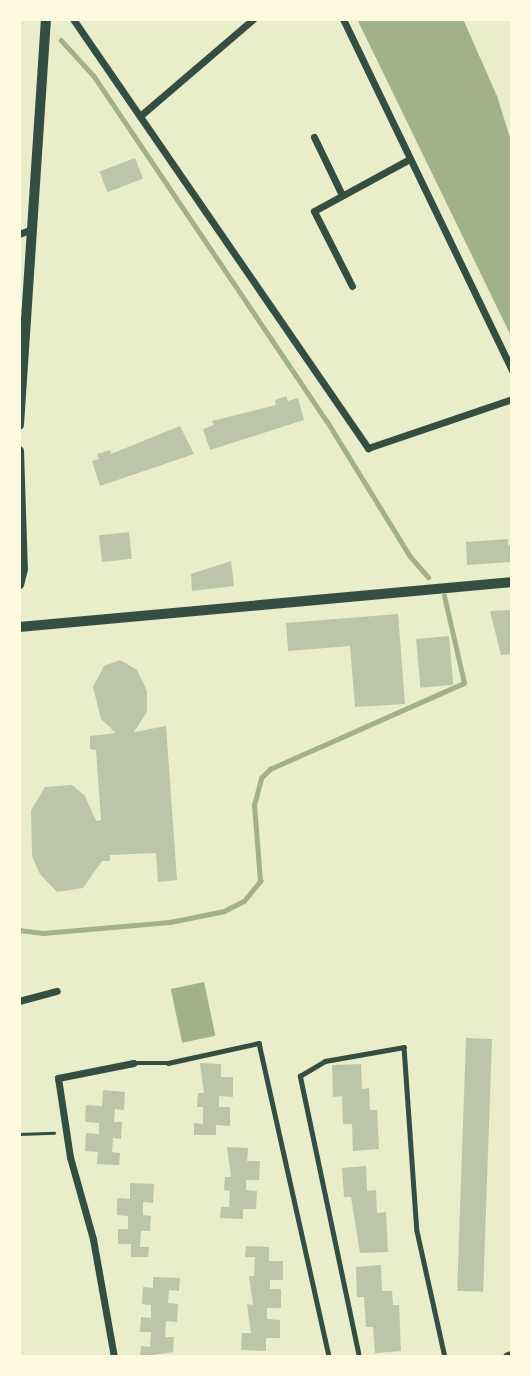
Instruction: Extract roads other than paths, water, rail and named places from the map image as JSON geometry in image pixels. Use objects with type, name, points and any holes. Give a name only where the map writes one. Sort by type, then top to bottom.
[{"type":"street","points":[[19,425],[46,19]]},
{"type":"street","points":[[73,19],[368,448],[512,399]]},
{"type":"street","points":[[140,116],[253,19]]},
{"type":"street","points":[[343,19],[408,160],[512,370]]},
{"type":"street","points":[[314,137],[342,195]]},
{"type":"street","points":[[352,286],[314,211],[408,160]]},
{"type":"street","points":[[19,234],[32,229]]},
{"type":"street","points":[[19,451],[19,585]]},
{"type":"street","points":[[19,627],[512,582]]},
{"type":"street","points":[[19,1001],[57,991]]},
{"type":"street","points":[[114,1357],[67,1134],[58,1078],[134,1063]]},
{"type":"lane","points":[[134,1063],[169,1063],[259,1043],[329,1357]]},
{"type":"lane","points":[[359,1357],[300,1076],[325,1060],[404,1047],[417,1231],[445,1357]]},
{"type":"waterway","points":[[61,40],[94,76],[327,421],[410,556],[428,577]]},
{"type":"waterway","points":[[19,930],[43,933],[170,922],[224,911],[244,901],[260,881],[254,805],[261,778],[270,769],[464,683],[444,596]]}]
